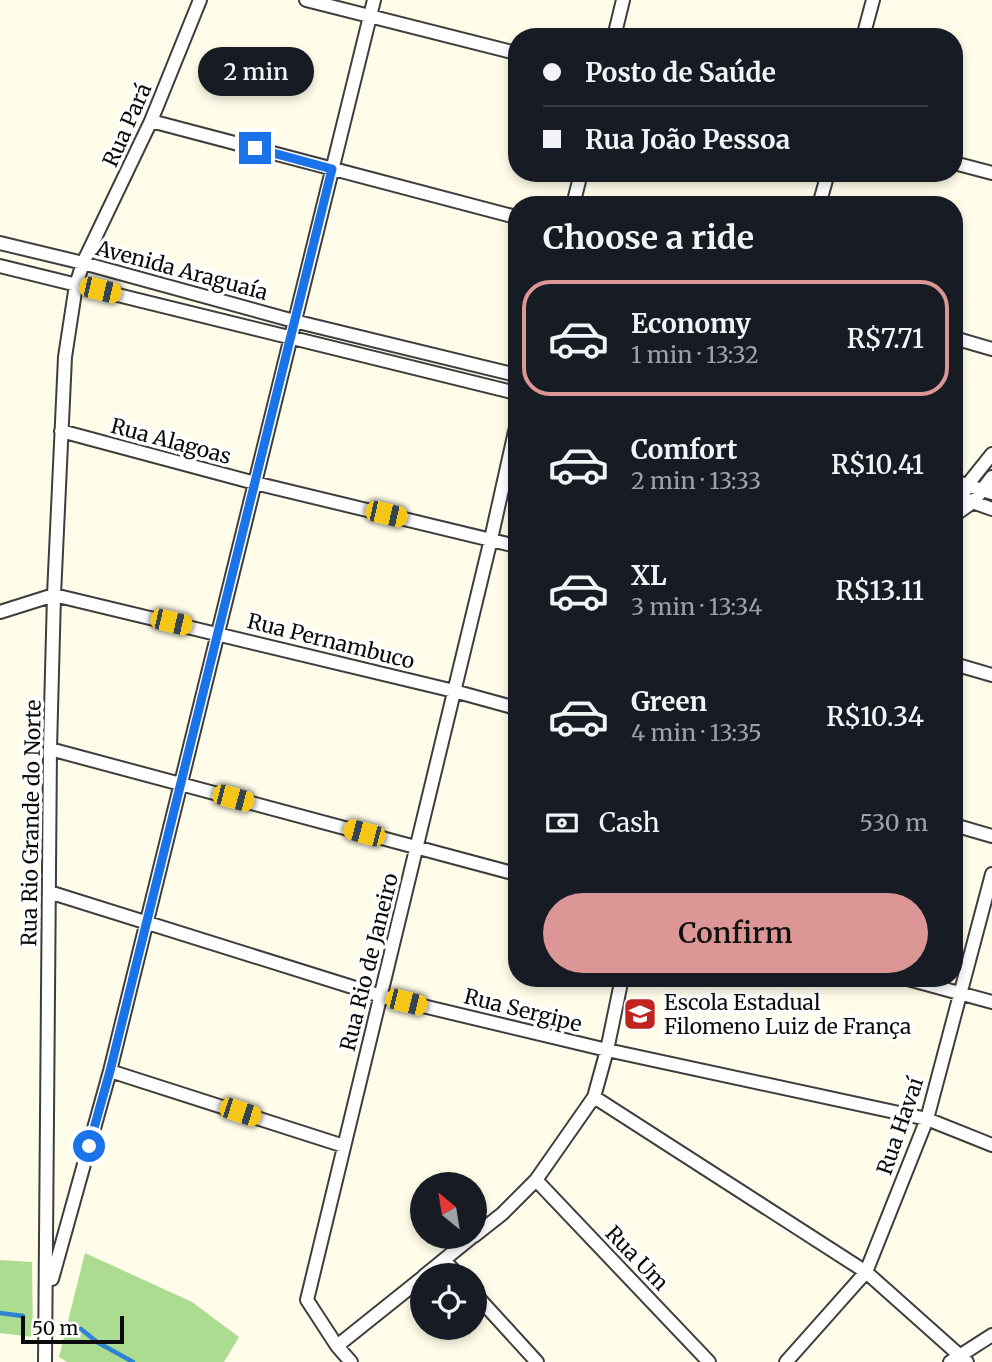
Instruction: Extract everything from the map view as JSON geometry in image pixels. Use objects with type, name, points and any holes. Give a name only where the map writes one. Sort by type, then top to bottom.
[{"type":"street","name":"Rua Pará","points":[[76,285],[83,262],[151,121],[200,0]]},
{"type":"street","points":[[306,0],[508,51]]},
{"type":"street","points":[[47,1296],[110,1071],[374,0]]},
{"type":"street","points":[[616,28],[623,0]]},
{"type":"street","points":[[865,28],[873,0]]},
{"type":"street","points":[[151,121],[508,215]]},
{"type":"street","points":[[963,165],[992,173]]},
{"type":"street","name":"Avenida Araguaía","points":[[0,243],[83,262],[294,321],[508,373]]},
{"type":"street","name":"Avenida Araguaía","points":[[0,266],[508,391]]},
{"type":"street","name":"Rua Rio Grande do Norte","points":[[45,1362],[50,749],[54,595],[65,357],[76,285]]},
{"type":"street","points":[[245,325],[250,309]]},
{"type":"street","points":[[963,341],[992,349]]},
{"type":"street","name":"Rua Alagoas","points":[[61,431],[255,483],[508,544]]},
{"type":"street","points":[[963,498],[968,484],[992,454]]},
{"type":"street","name":"Rua Rio de Janeiro","points":[[337,1346],[307,1300],[508,463]]},
{"type":"street","points":[[988,491],[992,477]]},
{"type":"street","points":[[963,483],[988,491]]},
{"type":"street","points":[[963,498],[988,491]]},
{"type":"street","points":[[963,498],[992,509]]},
{"type":"street","points":[[0,612],[54,595]]},
{"type":"street","name":"Rua Pernambuco","points":[[54,595],[508,706]]},
{"type":"street","points":[[963,667],[992,675]]},
{"type":"street","points":[[50,749],[508,872]]},
{"type":"street","points":[[963,827],[992,835]]},
{"type":"street","name":"Rua Havaí","points":[[963,985],[992,874]]},
{"type":"street","name":"Rua Sergipe","points":[[49,892],[381,996],[607,1050],[927,1119],[992,1145]]},
{"type":"street","points":[[487,1226],[536,1180],[594,1097],[620,987]]},
{"type":"street","points":[[938,987],[992,1002]]},
{"type":"street","name":"Rua Havaí","points":[[786,1362],[866,1272],[927,1119],[963,987]]},
{"type":"street","points":[[110,1071],[344,1146]]},
{"type":"street","points":[[594,1097],[866,1272],[959,1360],[992,1335]]},
{"type":"street","name":"Rua Um","points":[[536,1180],[709,1362]]},
{"type":"street","points":[[440,1263],[457,1250]]},
{"type":"street","points":[[351,1362],[337,1346],[410,1287]]},
{"type":"street","points":[[487,1307],[537,1362]]},
{"type":"green space","points":[[85,1253],[192,1302],[239,1337],[224,1362],[67,1362],[59,1357]]},
{"type":"green space","points":[[0,1260],[32,1262],[33,1337],[0,1333]]},
{"type":"waterway","points":[[0,1313],[23,1316]]},
{"type":"waterway","points":[[81,1329],[97,1342],[133,1362]]},
{"type":"place","name":"Escola Estadual Filomeno Luiz de França","points":[[640,1014]]},
{"type":"route","points":[[89,1146],[110,1071],[332,169],[255,148]]}]
